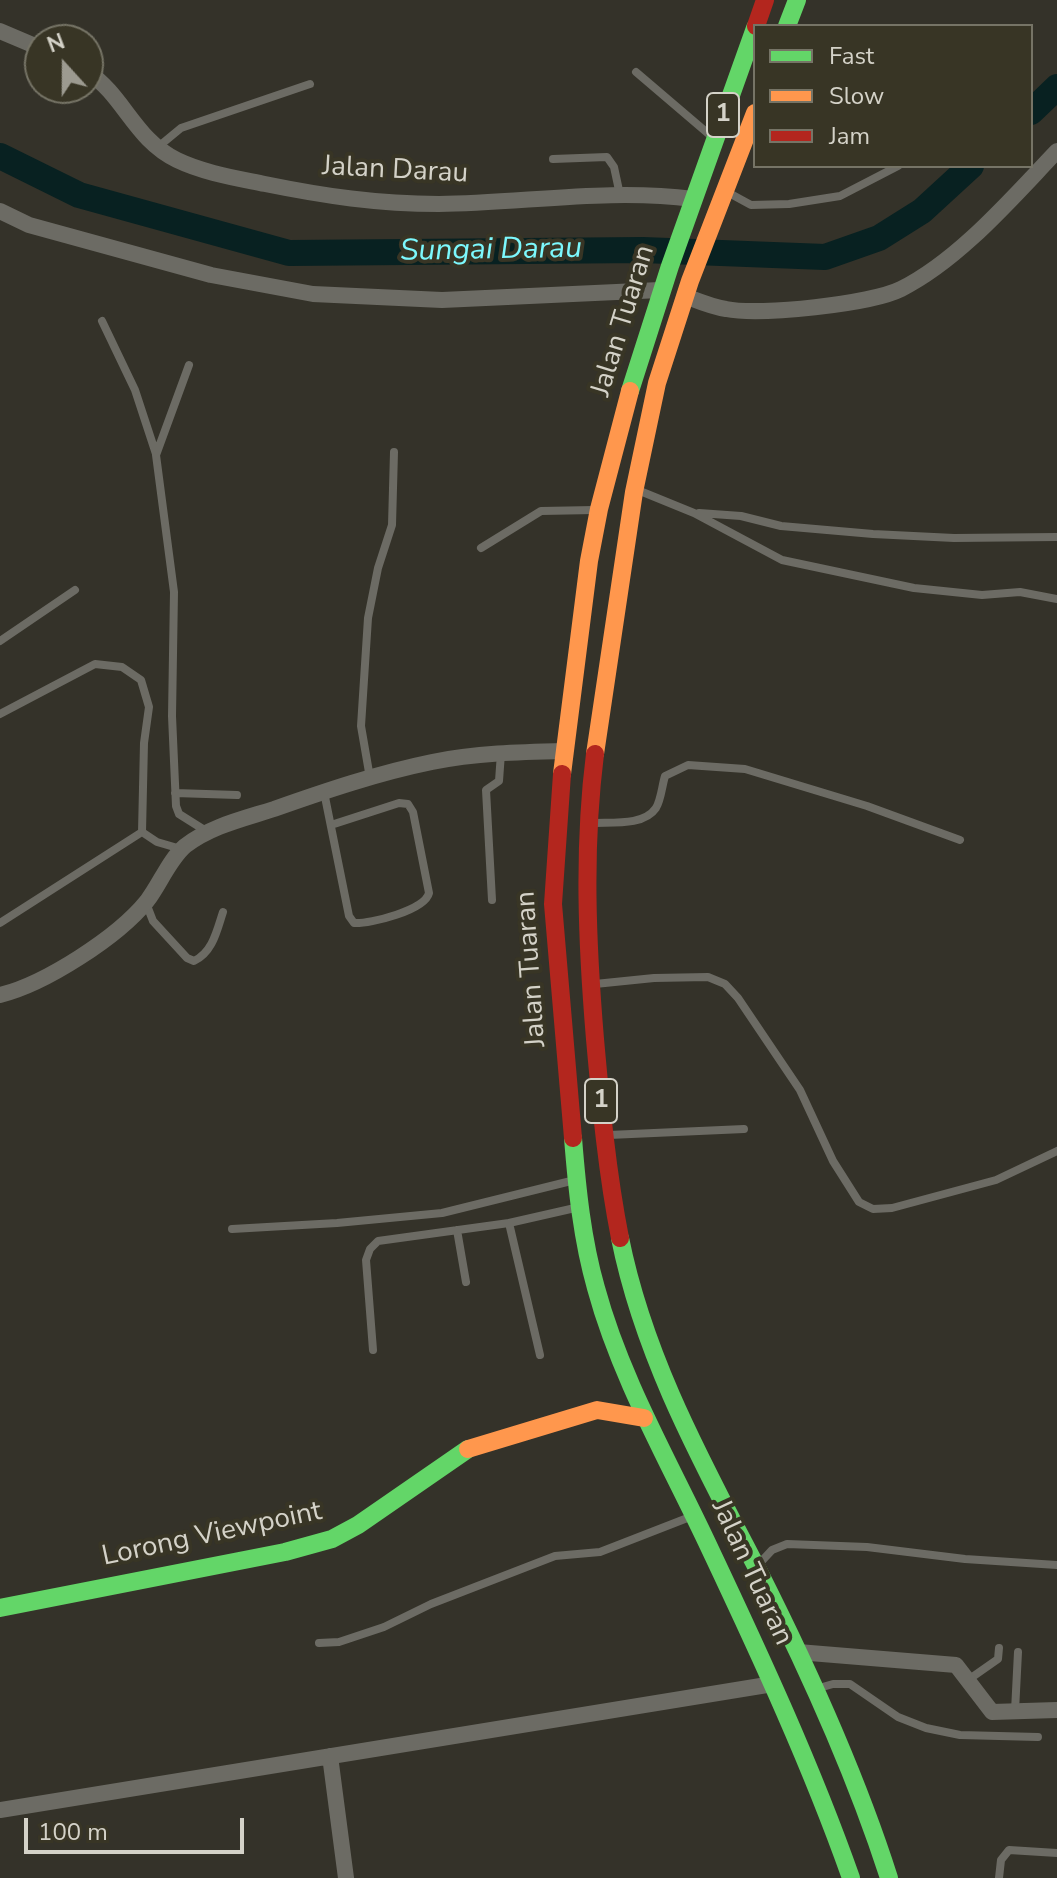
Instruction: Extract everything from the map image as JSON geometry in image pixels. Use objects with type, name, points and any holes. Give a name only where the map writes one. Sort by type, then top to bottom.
[{"type":"main road","name":"Jalan Tuaran","points":[[756,24],[765,0]]},
{"type":"main road","points":[[788,24],[797,0]]},
{"type":"main road","name":"Jalan Tuaran","points":[[753,33],[660,290],[599,510],[576,654],[565,751],[553,903],[555,944],[576,1180],[596,1289],[644,1418],[773,1684],[833,1825],[851,1878]]},
{"type":"main road","name":"Jalan Tuaran","points":[[753,118],[685,296],[652,404],[636,489],[593,763],[586,891],[591,985],[604,1135],[622,1254],[649,1343],[683,1425],[798,1652],[871,1823],[889,1878]]},
{"type":"main road","points":[[558,825],[573,794],[607,549],[612,538],[618,535],[627,538]]},
{"type":"main road","points":[[597,1410],[629,1382]]},
{"type":"main road","points":[[597,1410],[644,1418]]},
{"type":"main road","name":"Lorong Viewpoint","points":[[0,1608],[285,1552],[332,1539],[358,1525],[471,1447],[597,1410]]},
{"type":"street","points":[[0,31],[24,41]]},
{"type":"street","name":"Jalan Darau","points":[[104,86],[140,133],[177,160],[202,169],[337,198],[438,204],[653,194],[692,200]]},
{"type":"street","points":[[685,296],[727,310],[806,309],[897,291],[914,282],[979,232],[1057,151]]},
{"type":"street","points":[[0,211],[29,225],[211,275],[313,294],[442,300],[660,290]]},
{"type":"street","points":[[0,995],[17,991],[71,963],[146,902],[182,849],[206,831],[324,792],[431,762],[501,752],[565,751]]},
{"type":"street","points":[[798,1652],[956,1665],[992,1712],[1057,1710]]},
{"type":"street","points":[[0,1810],[773,1684]]},
{"type":"street","points":[[330,1756],[346,1878]]},
{"type":"lane","points":[[636,72],[715,139]]},
{"type":"lane","points":[[157,147],[181,128],[310,84]]},
{"type":"lane","points":[[553,159],[607,157],[614,167],[620,195]]},
{"type":"lane","points":[[723,196],[751,205],[789,204],[840,196],[894,168]]},
{"type":"lane","points":[[102,321],[135,390],[156,455],[174,592],[172,716],[176,806],[179,814],[206,831]]},
{"type":"lane","points":[[156,455],[189,365]]},
{"type":"lane","points":[[371,779],[361,726],[368,618],[378,568],[392,525],[394,452]]},
{"type":"lane","points":[[636,489],[694,513],[782,560],[956,594],[1020,592],[1057,599]]},
{"type":"lane","points":[[481,548],[541,511],[599,510]]},
{"type":"lane","points":[[694,513],[741,516],[781,526],[873,534],[954,538],[1057,537]]},
{"type":"lane","points":[[0,641],[75,590]]},
{"type":"lane","points":[[0,714],[95,664],[122,667],[141,680],[149,707],[144,743],[142,832]]},
{"type":"lane","points":[[492,900],[486,787],[499,781],[501,752]]},
{"type":"lane","points":[[588,823],[640,820],[657,807],[665,776],[688,765],[745,769],[867,806],[960,840]]},
{"type":"lane","points":[[324,792],[349,916],[354,923],[416,908],[428,899],[413,812],[408,804],[399,803],[331,825]]},
{"type":"lane","points":[[175,793],[237,795]]},
{"type":"lane","points":[[142,832],[157,842],[182,849]]},
{"type":"lane","points":[[0,923],[142,832]]},
{"type":"lane","points":[[146,902],[153,921],[187,958],[194,961],[210,947],[223,912]]},
{"type":"lane","points":[[591,985],[654,978],[708,977],[725,984],[738,998],[800,1090],[833,1161],[859,1202],[873,1209],[892,1208],[996,1180],[1057,1151]]},
{"type":"lane","points":[[604,1135],[744,1129]]},
{"type":"lane","points":[[232,1229],[442,1213],[576,1180]]},
{"type":"lane","points":[[373,1350],[366,1260],[370,1249],[378,1241],[509,1223],[580,1207]]},
{"type":"lane","points":[[509,1223],[540,1355]]},
{"type":"lane","points":[[457,1230],[466,1282]]},
{"type":"lane","points":[[319,1643],[339,1642],[384,1627],[431,1604],[555,1556],[600,1552],[694,1516]]},
{"type":"lane","points":[[755,1567],[772,1550],[787,1544],[867,1547],[965,1559],[1057,1565]]},
{"type":"lane","points":[[968,1680],[998,1659],[999,1648]]},
{"type":"lane","points":[[1015,1711],[1018,1652]]},
{"type":"lane","points":[[815,1690],[833,1684],[850,1684],[898,1717],[926,1728],[960,1735],[1038,1737]]},
{"type":"lane","points":[[999,1878],[1001,1860],[1009,1850],[1057,1853]]},
{"type":"waterway","name":"Sungai Darau","points":[[1033,110],[1057,87]]},
{"type":"waterway","name":"Sungai Darau","points":[[0,156],[79,195],[289,253],[643,250],[825,257],[879,238],[922,211],[969,168]]},
{"type":"traffic: fast","points":[[788,24],[797,0]]},
{"type":"traffic: fast","points":[[630,391],[670,266],[753,34]]},
{"type":"traffic: fast","points":[[573,1138],[587,1251],[606,1322],[647,1421],[766,1671],[851,1878]]},
{"type":"traffic: fast","points":[[620,1238],[644,1326],[660,1368],[697,1450],[813,1684],[861,1799],[889,1878]]},
{"type":"traffic: fast","points":[[0,1608],[285,1552],[332,1539],[358,1525],[468,1449]]},
{"type":"traffic: slow","points":[[595,754],[634,492],[657,383],[690,281],[753,118]]},
{"type":"traffic: slow","points":[[562,774],[589,561],[599,509],[630,391]]},
{"type":"traffic: slow","points":[[468,1449],[597,1410],[644,1418]]},
{"type":"traffic: jam","points":[[757,24],[765,0]]},
{"type":"traffic: jam","points":[[595,754],[588,861],[590,967],[605,1139],[620,1238]]},
{"type":"traffic: jam","points":[[562,774],[553,904],[573,1138]]}]
